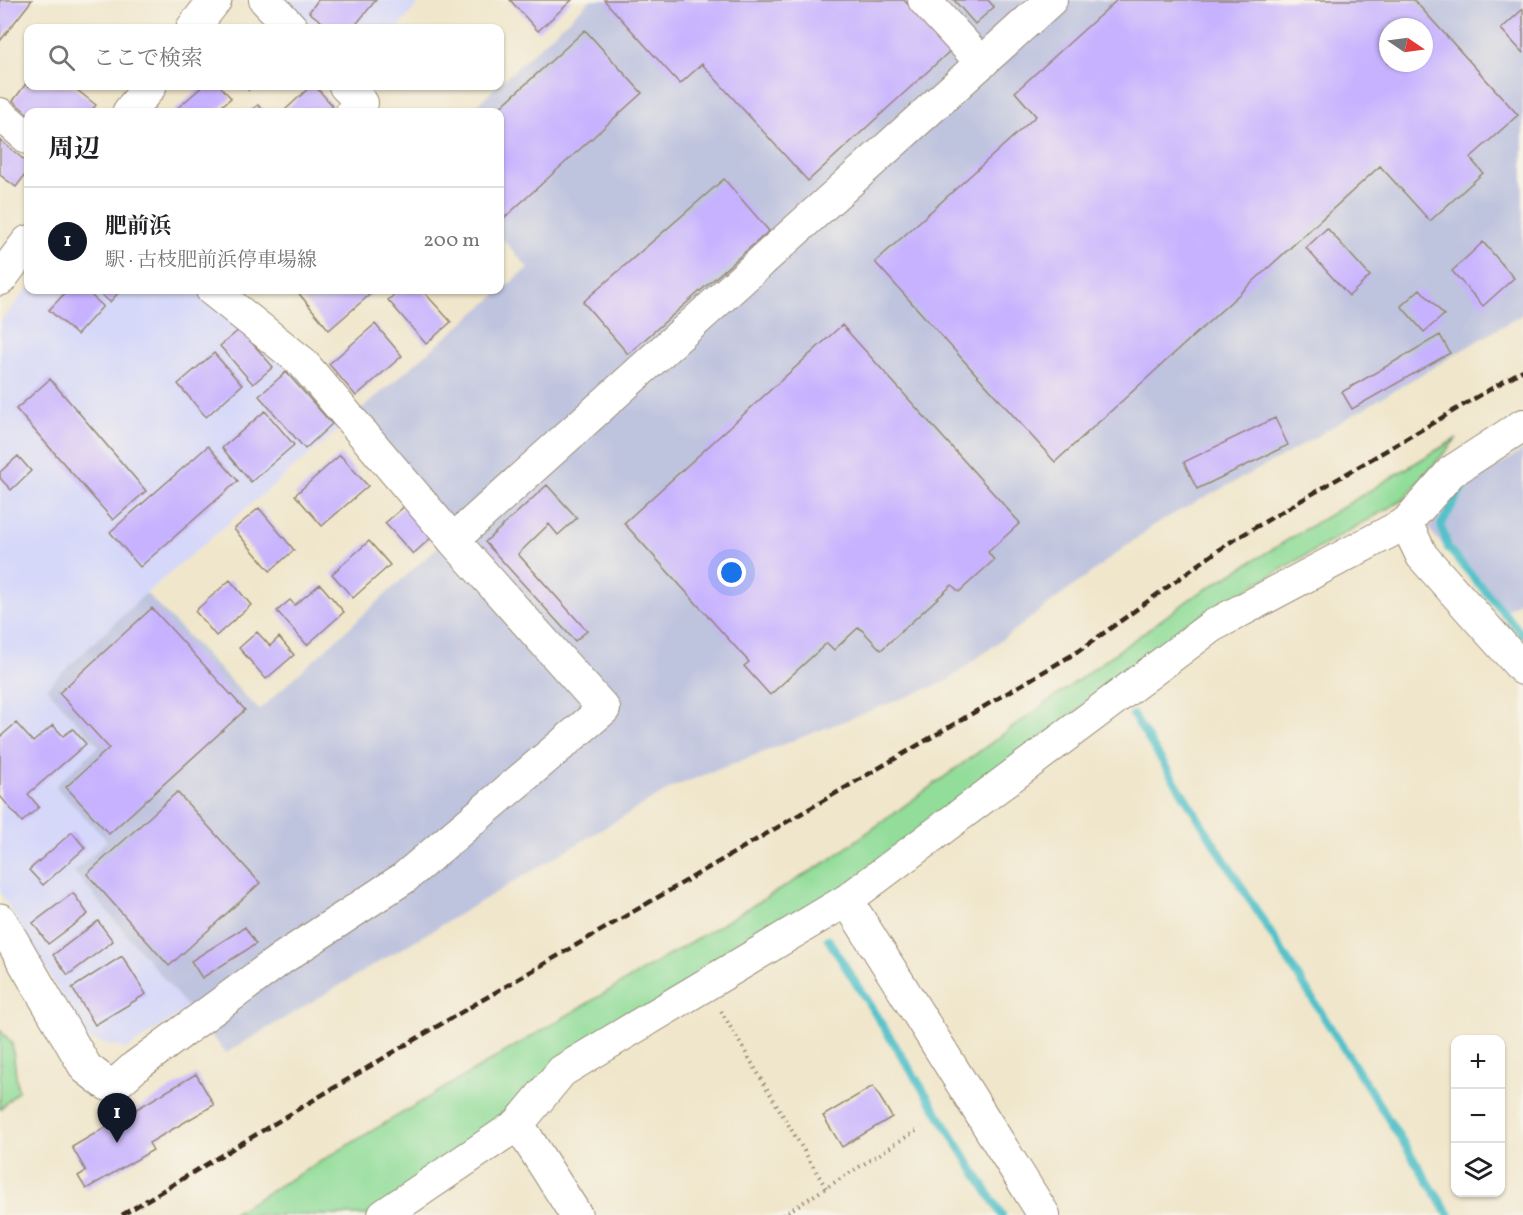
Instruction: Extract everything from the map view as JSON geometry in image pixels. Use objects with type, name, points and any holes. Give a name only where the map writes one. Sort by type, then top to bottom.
[{"type":"main road","points":[[196,24],[215,0]]},
{"type":"main road","points":[[132,108],[147,90]]},
{"type":"main road","points":[[0,279],[24,247]]},
{"type":"main road","points":[[0,920],[86,1068],[107,1084]]},
{"type":"street","points":[[266,0],[288,24]]},
{"type":"street","points":[[924,0],[982,63]]},
{"type":"street","points":[[453,540],[1051,0]]},
{"type":"street","points":[[349,90],[362,104],[357,108]]},
{"type":"street","points":[[0,114],[24,135]]},
{"type":"street","points":[[107,1084],[117,1083],[136,1066],[281,959],[404,878],[604,709],[453,540],[302,362],[217,294]]},
{"type":"street","points":[[384,1215],[518,1124],[562,1071],[847,900],[1212,626],[1406,523],[1451,472],[1523,425]]},
{"type":"street","points":[[1406,523],[1422,556],[1523,669]]},
{"type":"street","points":[[847,900],[1044,1215]]},
{"type":"street","points":[[518,1124],[576,1215]]},
{"type":"path","points":[[705,984],[826,1188]]},
{"type":"path","points":[[783,1215],[916,1131]]},
{"type":"shaded area","points":[[284,0],[421,0],[401,24],[306,24]]},
{"type":"shaded area","points":[[590,0],[1523,0],[1523,314],[1285,455],[1157,523],[947,681],[673,787],[226,1053],[74,872],[107,840],[55,786],[99,746],[46,688],[146,593],[259,710],[454,532],[359,411],[497,294],[504,294],[504,288],[528,268],[504,241],[504,108],[473,108],[493,90],[504,90],[504,80]]},
{"type":"shaded area","points":[[24,292],[24,294],[207,294],[293,367],[342,427],[146,593],[46,688],[99,746],[107,841],[74,872],[188,1008],[127,1049],[87,1039],[0,892],[0,322]]},
{"type":"shaded area","points":[[1523,450],[1523,599],[1502,613],[1428,528],[1472,483]]},
{"type":"green space","points":[[1457,438],[1403,500],[1205,613],[830,899],[371,1215],[230,1215],[828,861],[1193,597]]},
{"type":"green space","points":[[0,1030],[12,1043],[18,1091],[0,1109]]},
{"type":"building","points":[[0,0],[32,0],[0,41]]},
{"type":"building","points":[[318,0],[376,0],[356,24],[325,24],[309,12]]},
{"type":"building","points":[[510,0],[572,0],[538,31]]},
{"type":"building","points":[[604,0],[904,0],[950,51],[808,181],[702,64],[680,84]]},
{"type":"building","points":[[954,0],[988,0],[994,7],[975,24]]},
{"type":"building","points":[[1117,0],[1414,0],[1430,18],[1379,18],[1379,72],[1433,72],[1433,21],[1518,115],[1470,158],[1483,173],[1430,221],[1380,166],[1055,462],[875,262],[1036,116],[1015,92]]},
{"type":"building","points":[[1523,9],[1523,53],[1501,29]]},
{"type":"building","points":[[585,30],[642,93],[504,218],[504,108],[499,108]]},
{"type":"building","points":[[24,86],[24,90],[77,90],[96,105],[93,108],[24,108],[24,111],[13,101]]},
{"type":"building","points":[[198,90],[224,90],[231,98],[220,108],[178,108]]},
{"type":"building","points":[[307,90],[319,90],[333,106],[331,108],[287,108]]},
{"type":"building","points":[[0,140],[24,160],[24,176],[16,187],[0,175]]},
{"type":"building","points":[[724,179],[769,231],[628,354],[583,302]]},
{"type":"building","points":[[1327,228],[1370,276],[1349,296],[1306,248]]},
{"type":"building","points":[[1483,242],[1514,278],[1483,306],[1452,271]]},
{"type":"building","points":[[1420,289],[1444,315],[1424,332],[1401,306]]},
{"type":"building","points":[[64,294],[90,294],[103,306],[77,335],[49,310]]},
{"type":"building","points":[[101,294],[117,294],[110,302]]},
{"type":"building","points":[[299,294],[370,294],[329,330]]},
{"type":"building","points":[[395,294],[426,294],[451,322],[426,344],[388,300]]},
{"type":"building","points":[[375,324],[402,356],[356,396],[329,364]]},
{"type":"building","points":[[842,325],[1020,523],[988,552],[994,560],[959,592],[952,585],[881,650],[859,627],[834,650],[827,643],[770,695],[744,666],[749,662],[624,523]]},
{"type":"building","points":[[240,329],[273,367],[253,384],[220,346]]},
{"type":"building","points":[[1440,335],[1450,353],[1352,409],[1342,392]]},
{"type":"building","points":[[214,353],[242,385],[206,417],[178,384]]},
{"type":"building","points":[[286,372],[332,424],[305,449],[259,396]]},
{"type":"building","points":[[50,379],[146,491],[113,520],[16,409]]},
{"type":"building","points":[[265,411],[294,445],[251,482],[222,448]]},
{"type":"building","points":[[1275,418],[1288,445],[1197,489],[1184,462]]},
{"type":"building","points":[[208,446],[238,481],[140,567],[110,532]]},
{"type":"building","points":[[340,455],[368,486],[322,526],[295,495]]},
{"type":"building","points":[[18,456],[31,471],[11,490],[0,478],[0,472]]},
{"type":"building","points":[[547,485],[577,518],[558,535],[549,524],[518,554],[587,631],[575,641],[485,542]]},
{"type":"building","points":[[406,505],[432,537],[413,554],[385,523]]},
{"type":"building","points":[[259,508],[294,550],[270,571],[234,529]]},
{"type":"building","points":[[369,541],[390,565],[353,598],[332,574]]},
{"type":"building","points":[[230,580],[251,605],[216,636],[195,611]]},
{"type":"building","points":[[320,584],[344,612],[307,645],[277,611],[290,600],[295,605]]},
{"type":"building","points":[[152,608],[245,710],[109,834],[66,787],[109,748],[59,693]]},
{"type":"building","points":[[257,632],[270,646],[279,637],[294,655],[266,679],[239,648]]},
{"type":"building","points":[[16,723],[33,742],[53,725],[63,736],[73,729],[86,744],[28,794],[39,807],[22,822],[0,796],[0,737]]},
{"type":"building","points":[[177,792],[260,883],[169,966],[87,874]]},
{"type":"building","points":[[72,832],[85,848],[43,885],[29,870]]},
{"type":"building","points":[[73,893],[88,914],[48,944],[33,923]]},
{"type":"building","points":[[98,921],[113,941],[68,975],[53,955]]},
{"type":"building","points":[[245,927],[256,944],[202,978],[191,961]]},
{"type":"building","points":[[122,956],[146,994],[95,1025],[72,988]]},
{"type":"building","points":[[196,1074],[214,1105],[149,1143],[153,1150],[86,1189],[78,1176],[86,1171],[72,1147]]},
{"type":"building","points":[[873,1086],[892,1117],[842,1147],[823,1116]]},
{"type":"waterway","points":[[1475,474],[1468,478],[1441,525],[1448,548],[1523,635]]},
{"type":"waterway","points":[[1133,715],[1449,1215]]},
{"type":"waterway","points":[[828,939],[1002,1215]]},
{"type":"railway","points":[[122,1215],[407,1044],[1079,651],[1227,544],[1523,370]]},
{"type":"place","name":"肥前浜","points":[[117,1143]]}]
